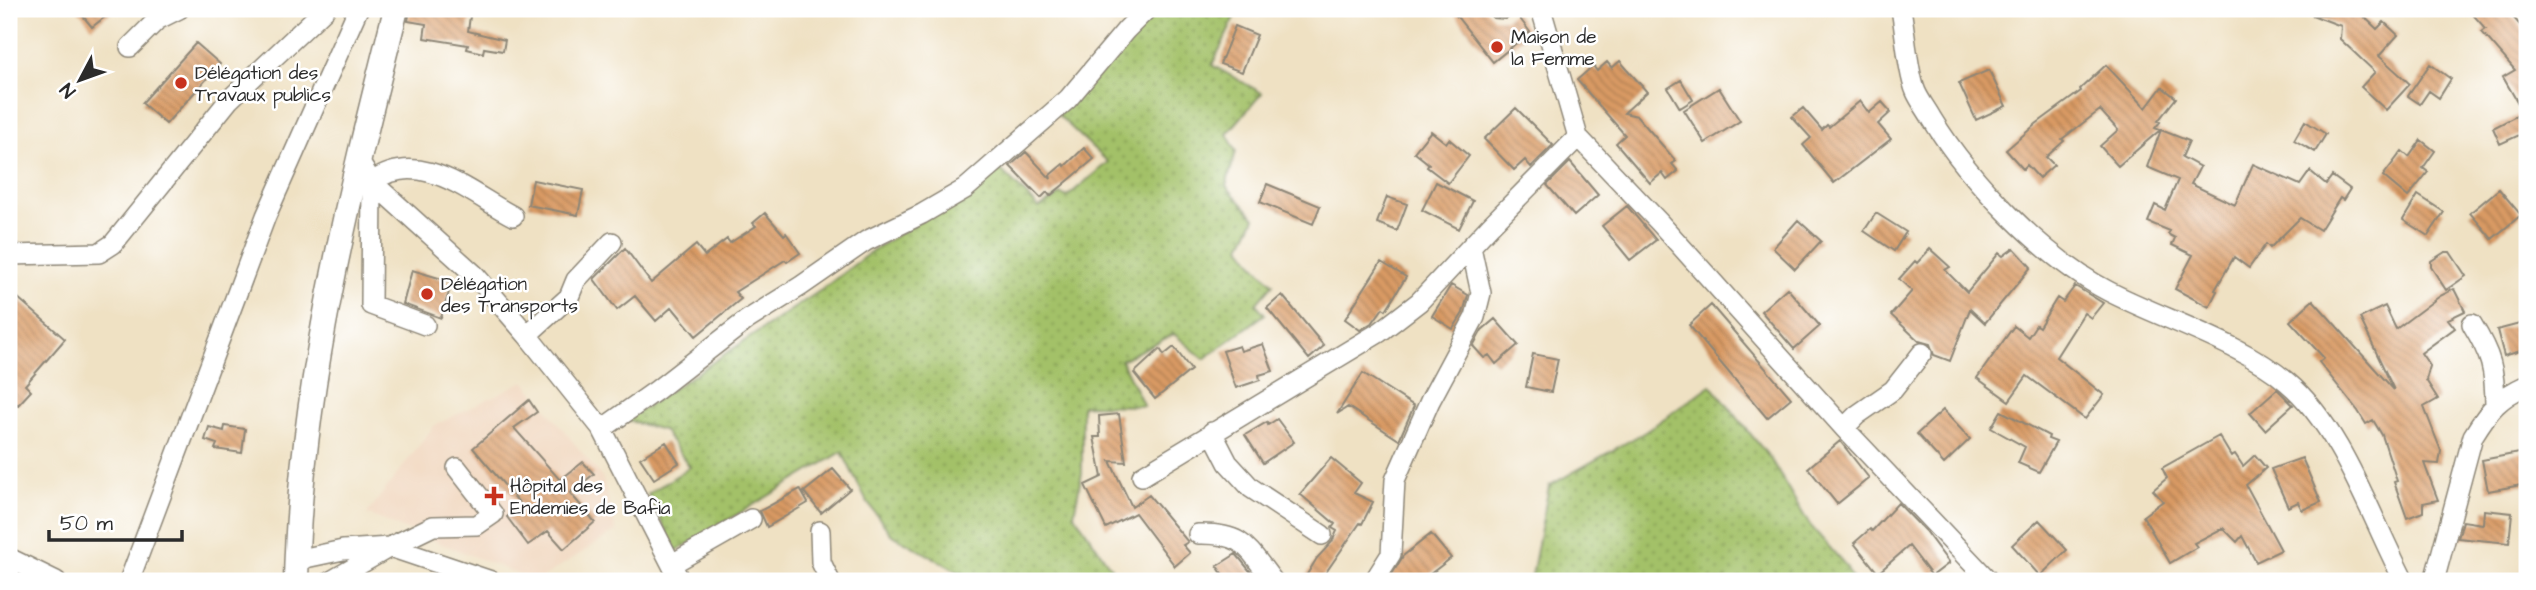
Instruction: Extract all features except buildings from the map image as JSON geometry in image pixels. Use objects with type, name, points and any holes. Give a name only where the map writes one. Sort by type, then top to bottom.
[{"type":"main road","points":[[296,570],[307,441],[319,352],[358,160],[396,9]]},
{"type":"street","points":[[130,47],[158,20],[179,9]]},
{"type":"street","points":[[9,256],[99,253],[113,244],[229,100],[325,9]]},
{"type":"street","points":[[129,581],[266,216],[358,9]]},
{"type":"street","points":[[602,429],[747,320],[866,241],[965,190],[1068,99],[1147,9]]},
{"type":"street","points":[[1541,9],[1578,137],[1659,222],[1985,580]]},
{"type":"street","points":[[1901,9],[1915,91],[1944,138],[1978,182],[2015,219],[2076,271],[2107,290],[2251,358],[2287,382],[2317,413],[2343,454],[2403,581]]},
{"type":"street","points":[[1142,476],[1380,332],[1419,302],[1578,137]]},
{"type":"street","points":[[358,160],[372,182],[475,275],[602,429],[676,573],[751,519]]},
{"type":"street","points":[[372,182],[383,174],[404,169],[421,169],[461,184],[513,216]]},
{"type":"street","points":[[372,182],[370,305],[425,326]]},
{"type":"street","points":[[527,335],[569,297],[576,279],[612,242]]},
{"type":"street","points":[[1374,581],[1391,554],[1395,480],[1430,401],[1475,317],[1481,293],[1471,247]]},
{"type":"street","points":[[2472,324],[2488,350],[2495,379],[2495,406]]},
{"type":"street","points":[[1844,428],[1857,415],[1893,390],[1922,353]]},
{"type":"street","points":[[2434,581],[2473,436],[2485,416],[2505,396],[2527,385]]},
{"type":"street","points":[[1212,432],[1228,463],[1251,488],[1322,535]]},
{"type":"street","points":[[331,581],[433,526],[477,525],[493,514],[457,468]]},
{"type":"street","points":[[820,531],[821,562],[830,581]]},
{"type":"street","points":[[1198,534],[1218,533],[1240,542],[1259,560],[1273,581]]},
{"type":"street","points":[[296,570],[343,550],[390,547],[491,581]]},
{"type":"street","points":[[9,558],[56,581]]},
{"type":"shaded area","name":"Hôpital des Endemies de Bafia","points":[[524,381],[603,479],[616,531],[540,579],[518,574],[367,514],[434,426]]},
{"type":"green space","points":[[1159,9],[1239,9],[1212,65],[1262,93],[1227,134],[1236,151],[1226,186],[1255,218],[1241,246],[1273,284],[1256,304],[1265,314],[1204,359],[1174,334],[1121,360],[1144,406],[1082,405],[1082,473],[1074,514],[1120,581],[975,581],[891,534],[867,502],[842,452],[676,551],[648,494],[690,467],[663,430],[626,420],[821,290],[872,251],[1000,169],[1039,208],[1061,194],[1067,197],[1108,162],[1058,115],[1142,20]]},
{"type":"green space","points":[[1711,385],[1770,458],[1809,524],[1846,566],[1853,581],[1531,581],[1549,486],[1645,432]]},
{"type":"place","name":"Maison de la Femme","points":[[1497,47]]},
{"type":"place","name":"Délégation des Travaux publics","points":[[181,83]]},
{"type":"place","name":"Délégation des Transports","points":[[427,294]]},
{"type":"place","name":"Hôpital des Endemies de Bafia","points":[[494,496]]}]
